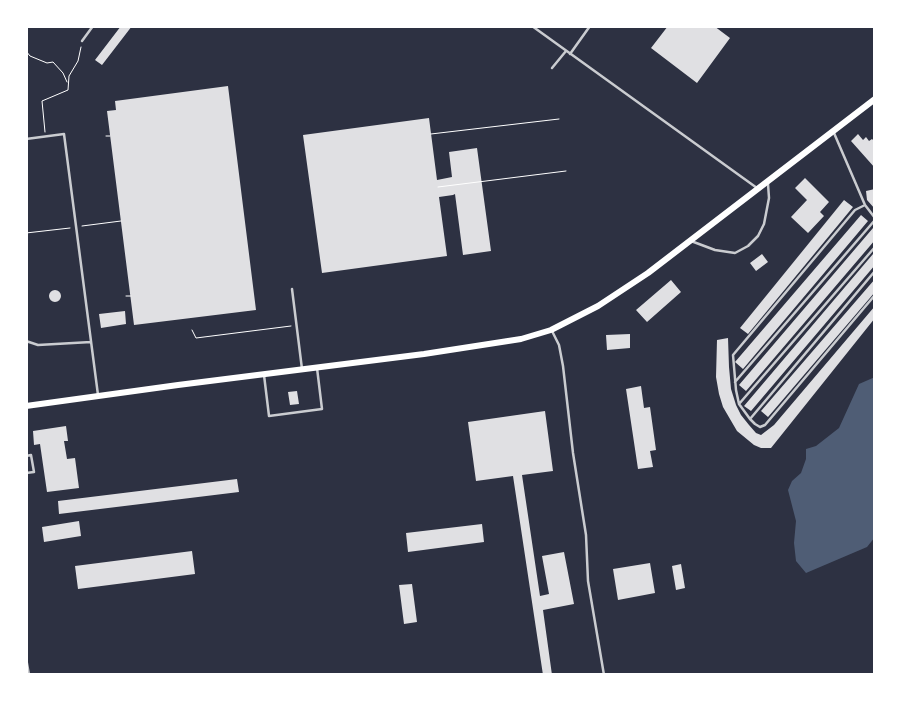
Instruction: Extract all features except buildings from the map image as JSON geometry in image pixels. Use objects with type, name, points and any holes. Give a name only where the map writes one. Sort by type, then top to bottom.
[{"type":"main road","points":[[26,406],[424,354],[501,342],[551,330],[598,306],[648,273],[875,100]]},
{"type":"lane","points":[[82,41],[93,26]]},
{"type":"lane","points":[[532,26],[758,188]]},
{"type":"lane","points":[[570,54],[590,26]]},
{"type":"lane","points":[[552,68],[566,51]]},
{"type":"lane","points":[[736,382],[875,219],[865,205],[833,132]]},
{"type":"lane","points":[[26,139],[64,134],[98,397]]},
{"type":"lane","points":[[690,241],[704,247],[735,253],[748,246],[758,236],[764,224],[769,198],[768,182]]},
{"type":"lane","points":[[865,205],[856,210],[733,355],[736,390],[740,404],[755,424],[760,427],[765,425],[875,295]]},
{"type":"lane","points":[[740,404],[875,247]]},
{"type":"lane","points":[[750,419],[875,271]]},
{"type":"lane","points":[[292,289],[302,370]]},
{"type":"lane","points":[[551,330],[559,345],[563,366],[573,453],[586,535],[588,581],[604,675]]},
{"type":"lane","points":[[26,341],[38,345],[91,342]]},
{"type":"lane","points":[[264,375],[269,416],[322,409],[317,368]]},
{"type":"lane","points":[[26,456],[32,455],[34,472],[26,473]]},
{"type":"lane","points":[[26,658],[29,675]]},
{"type":"path","points":[[46,137],[42,102],[68,90],[69,76],[80,55],[82,41]]},
{"type":"path","points":[[26,52],[30,56],[47,62],[53,62],[63,73],[68,83]]},
{"type":"path","points":[[431,134],[559,119]]},
{"type":"path","points":[[438,187],[566,171]]},
{"type":"path","points":[[126,296],[131,296]]},
{"type":"path","points":[[192,330],[196,338],[297,326]]},
{"type":"water","points":[[875,377],[875,537],[867,547],[806,573],[796,561],[794,543],[796,521],[788,490],[792,481],[801,473],[806,459],[806,449],[816,446],[839,428],[859,384]]}]
